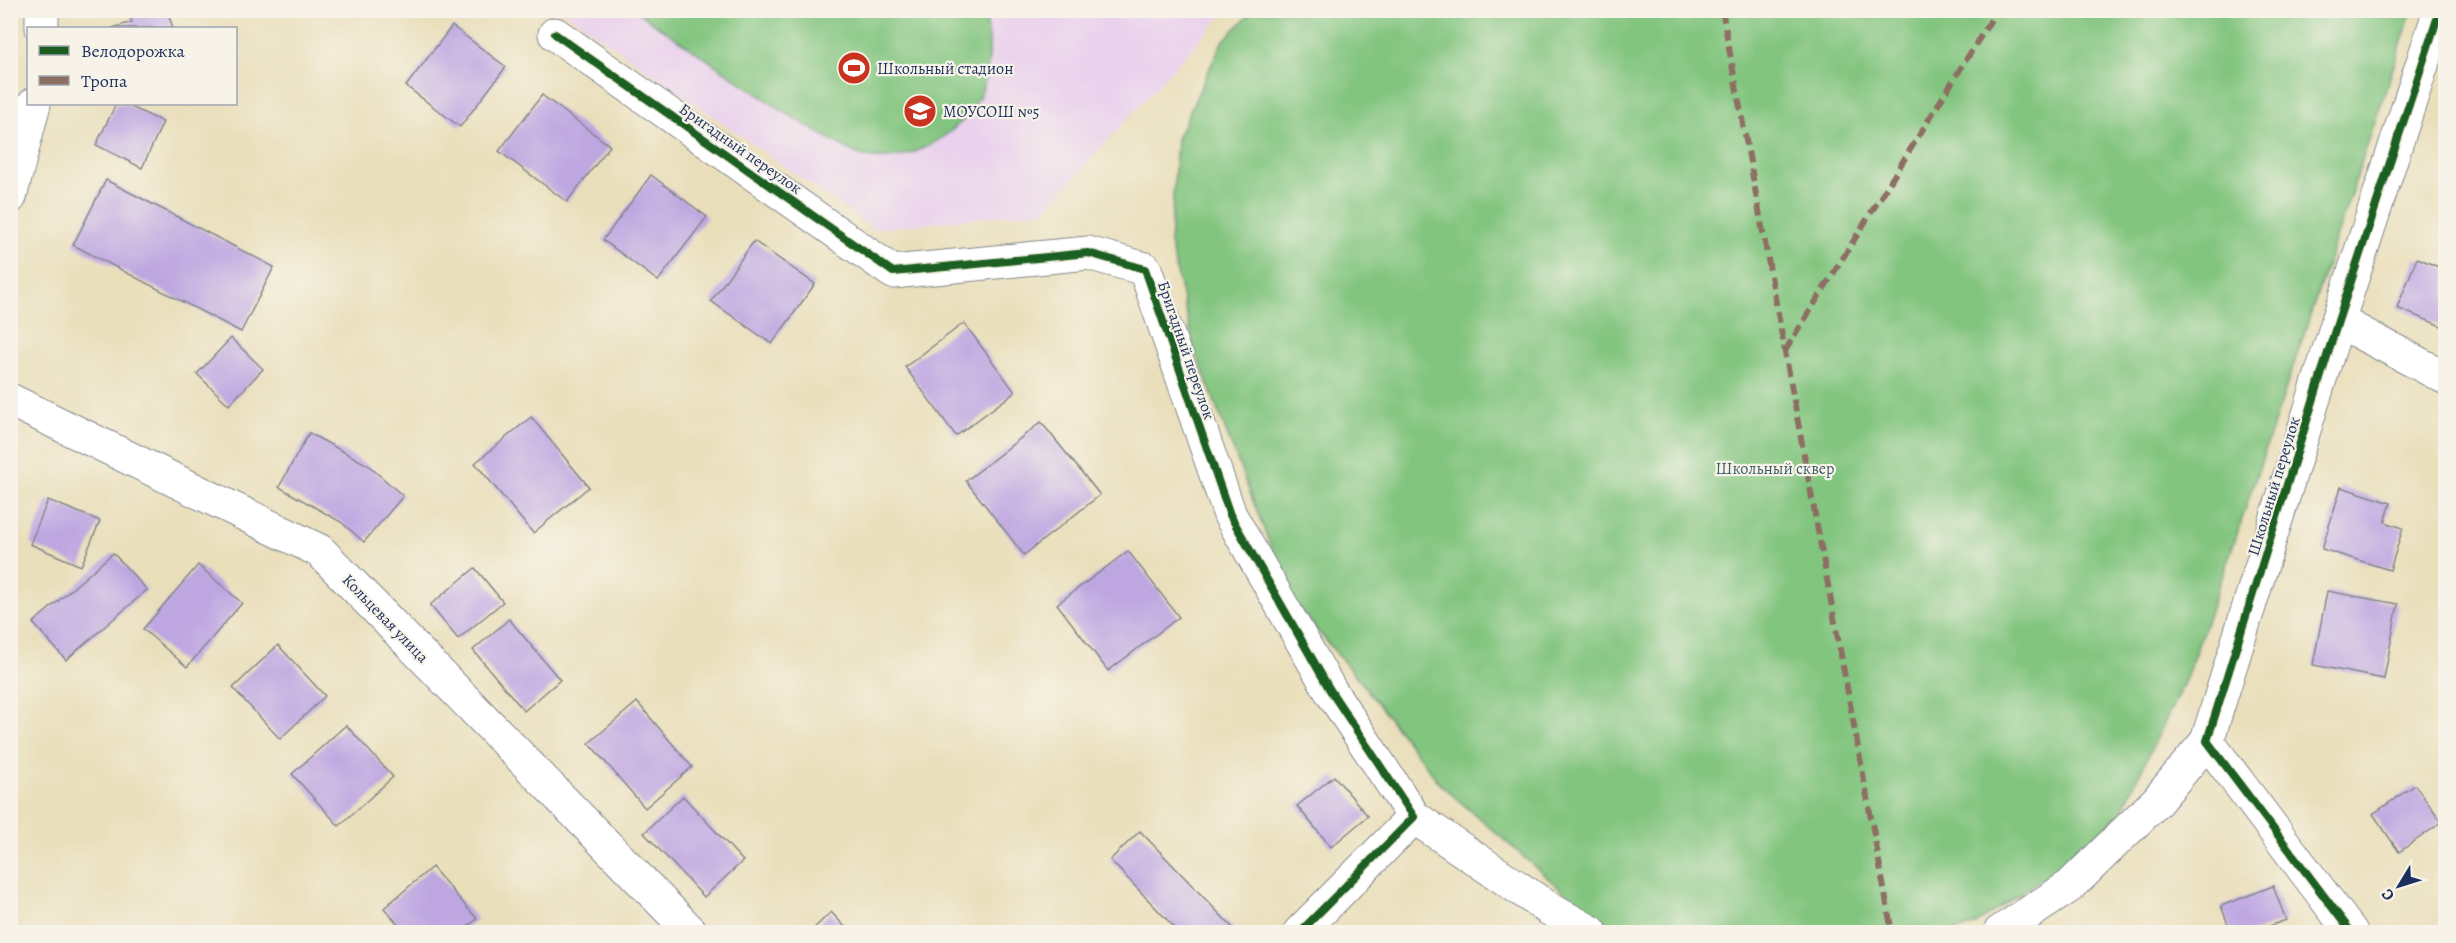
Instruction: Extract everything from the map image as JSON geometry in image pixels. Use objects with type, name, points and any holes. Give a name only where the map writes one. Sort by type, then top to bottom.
[{"type":"street","points":[[42,10],[42,27]]},
{"type":"street","name":"Школьный переулок","points":[[2207,741],[2338,321],[2440,10]]},
{"type":"street","name":"Бригадный переулок","points":[[555,34],[893,272],[1088,253],[1145,269],[1230,515],[1330,690],[1414,817]]},
{"type":"street","points":[[10,197],[34,105]]},
{"type":"street","points":[[2338,321],[2445,378]]},
{"type":"street","name":"Кольцевая улица","points":[[10,400],[320,552],[692,933]]},
{"type":"street","points":[[2000,933],[2070,886],[2157,801],[2207,741],[2351,933]]},
{"type":"street","points":[[1300,933],[1414,817],[1551,909],[1591,933]]},
{"type":"shaded area","name":"МОУСОШ №5","points":[[563,11],[1226,11],[1043,211],[874,229]]},
{"type":"green space","name":"Школьный стадион","points":[[636,11],[984,11],[989,40],[988,69],[979,97],[972,109],[962,121],[941,138],[917,151],[890,158],[862,156],[786,113]]},
{"type":"green space","name":"Школьный сквер","points":[[1253,11],[2412,11],[2236,537],[2187,676],[2120,814],[2065,863],[1974,925],[1954,932],[1617,932],[1596,920],[1441,785],[1364,686],[1291,599],[1195,351],[1170,243],[1177,139],[1222,42]]},
{"type":"building","points":[[167,10],[173,27],[115,27],[132,22],[128,12]]},
{"type":"building","points":[[452,26],[506,67],[460,127],[406,86]]},
{"type":"building","points":[[10,95],[23,98],[10,150]]},
{"type":"building","points":[[542,95],[610,146],[567,202],[499,151]]},
{"type":"building","points":[[116,105],[127,105],[163,122],[142,168],[96,145]]},
{"type":"building","points":[[651,175],[707,217],[658,281],[603,240]]},
{"type":"building","points":[[106,180],[274,267],[241,332],[73,245]]},
{"type":"building","points":[[754,241],[815,284],[772,344],[711,301]]},
{"type":"building","points":[[2417,258],[2446,270],[2446,328],[2397,308]]},
{"type":"building","points":[[964,323],[1015,392],[956,436],[905,367]]},
{"type":"building","points":[[231,338],[263,369],[229,405],[197,374]]},
{"type":"building","points":[[531,417],[589,487],[533,533],[475,463]]},
{"type":"building","points":[[1041,422],[1100,495],[1024,555],[966,481]]},
{"type":"building","points":[[309,433],[368,465],[403,496],[364,542],[341,522],[279,487]]},
{"type":"building","points":[[2341,487],[2391,503],[2385,522],[2403,528],[2390,570],[2322,549]]},
{"type":"building","points":[[48,500],[100,521],[81,566],[30,544]]},
{"type":"building","points":[[1128,551],[1179,617],[1108,671],[1057,604]]},
{"type":"building","points":[[113,553],[147,590],[66,660],[33,623]]},
{"type":"building","points":[[198,565],[242,603],[187,667],[143,629]]},
{"type":"building","points":[[475,568],[503,602],[458,639],[430,605]]},
{"type":"building","points":[[2327,591],[2398,604],[2384,679],[2313,665]]},
{"type":"building","points":[[509,619],[560,680],[524,711],[473,650]]},
{"type":"building","points":[[278,645],[325,696],[280,739],[233,688]]},
{"type":"building","points":[[637,702],[692,767],[645,808],[589,743]]},
{"type":"building","points":[[346,725],[393,777],[339,826],[292,774]]},
{"type":"building","points":[[1334,776],[1368,816],[1331,847],[1297,806]]},
{"type":"building","points":[[2415,785],[2442,822],[2399,852],[2373,814]]},
{"type":"building","points":[[683,796],[743,861],[704,897],[644,833]]},
{"type":"building","points":[[1140,831],[1233,928],[1228,932],[1179,932],[1110,860]]},
{"type":"building","points":[[432,867],[477,919],[461,932],[405,932],[384,908]]},
{"type":"building","points":[[2273,886],[2286,920],[2253,932],[2231,932],[2221,906]]},
{"type":"building","points":[[831,912],[850,932],[810,932]]},
{"type":"marked path","points":[[1722,10],[1892,932]]},
{"type":"marked path","points":[[1785,351],[1997,10]]},
{"type":"cycle path","points":[[2351,932],[2207,741],[2338,321],[2440,10]]},
{"type":"cycle path","points":[[555,34],[893,272],[1088,253],[1145,269],[1230,515],[1330,690],[1414,817],[1300,932]]},
{"type":"place","name":"Школьный стадион","points":[[854,68]]},
{"type":"place","name":"МОУСОШ №5","points":[[920,111]]}]
